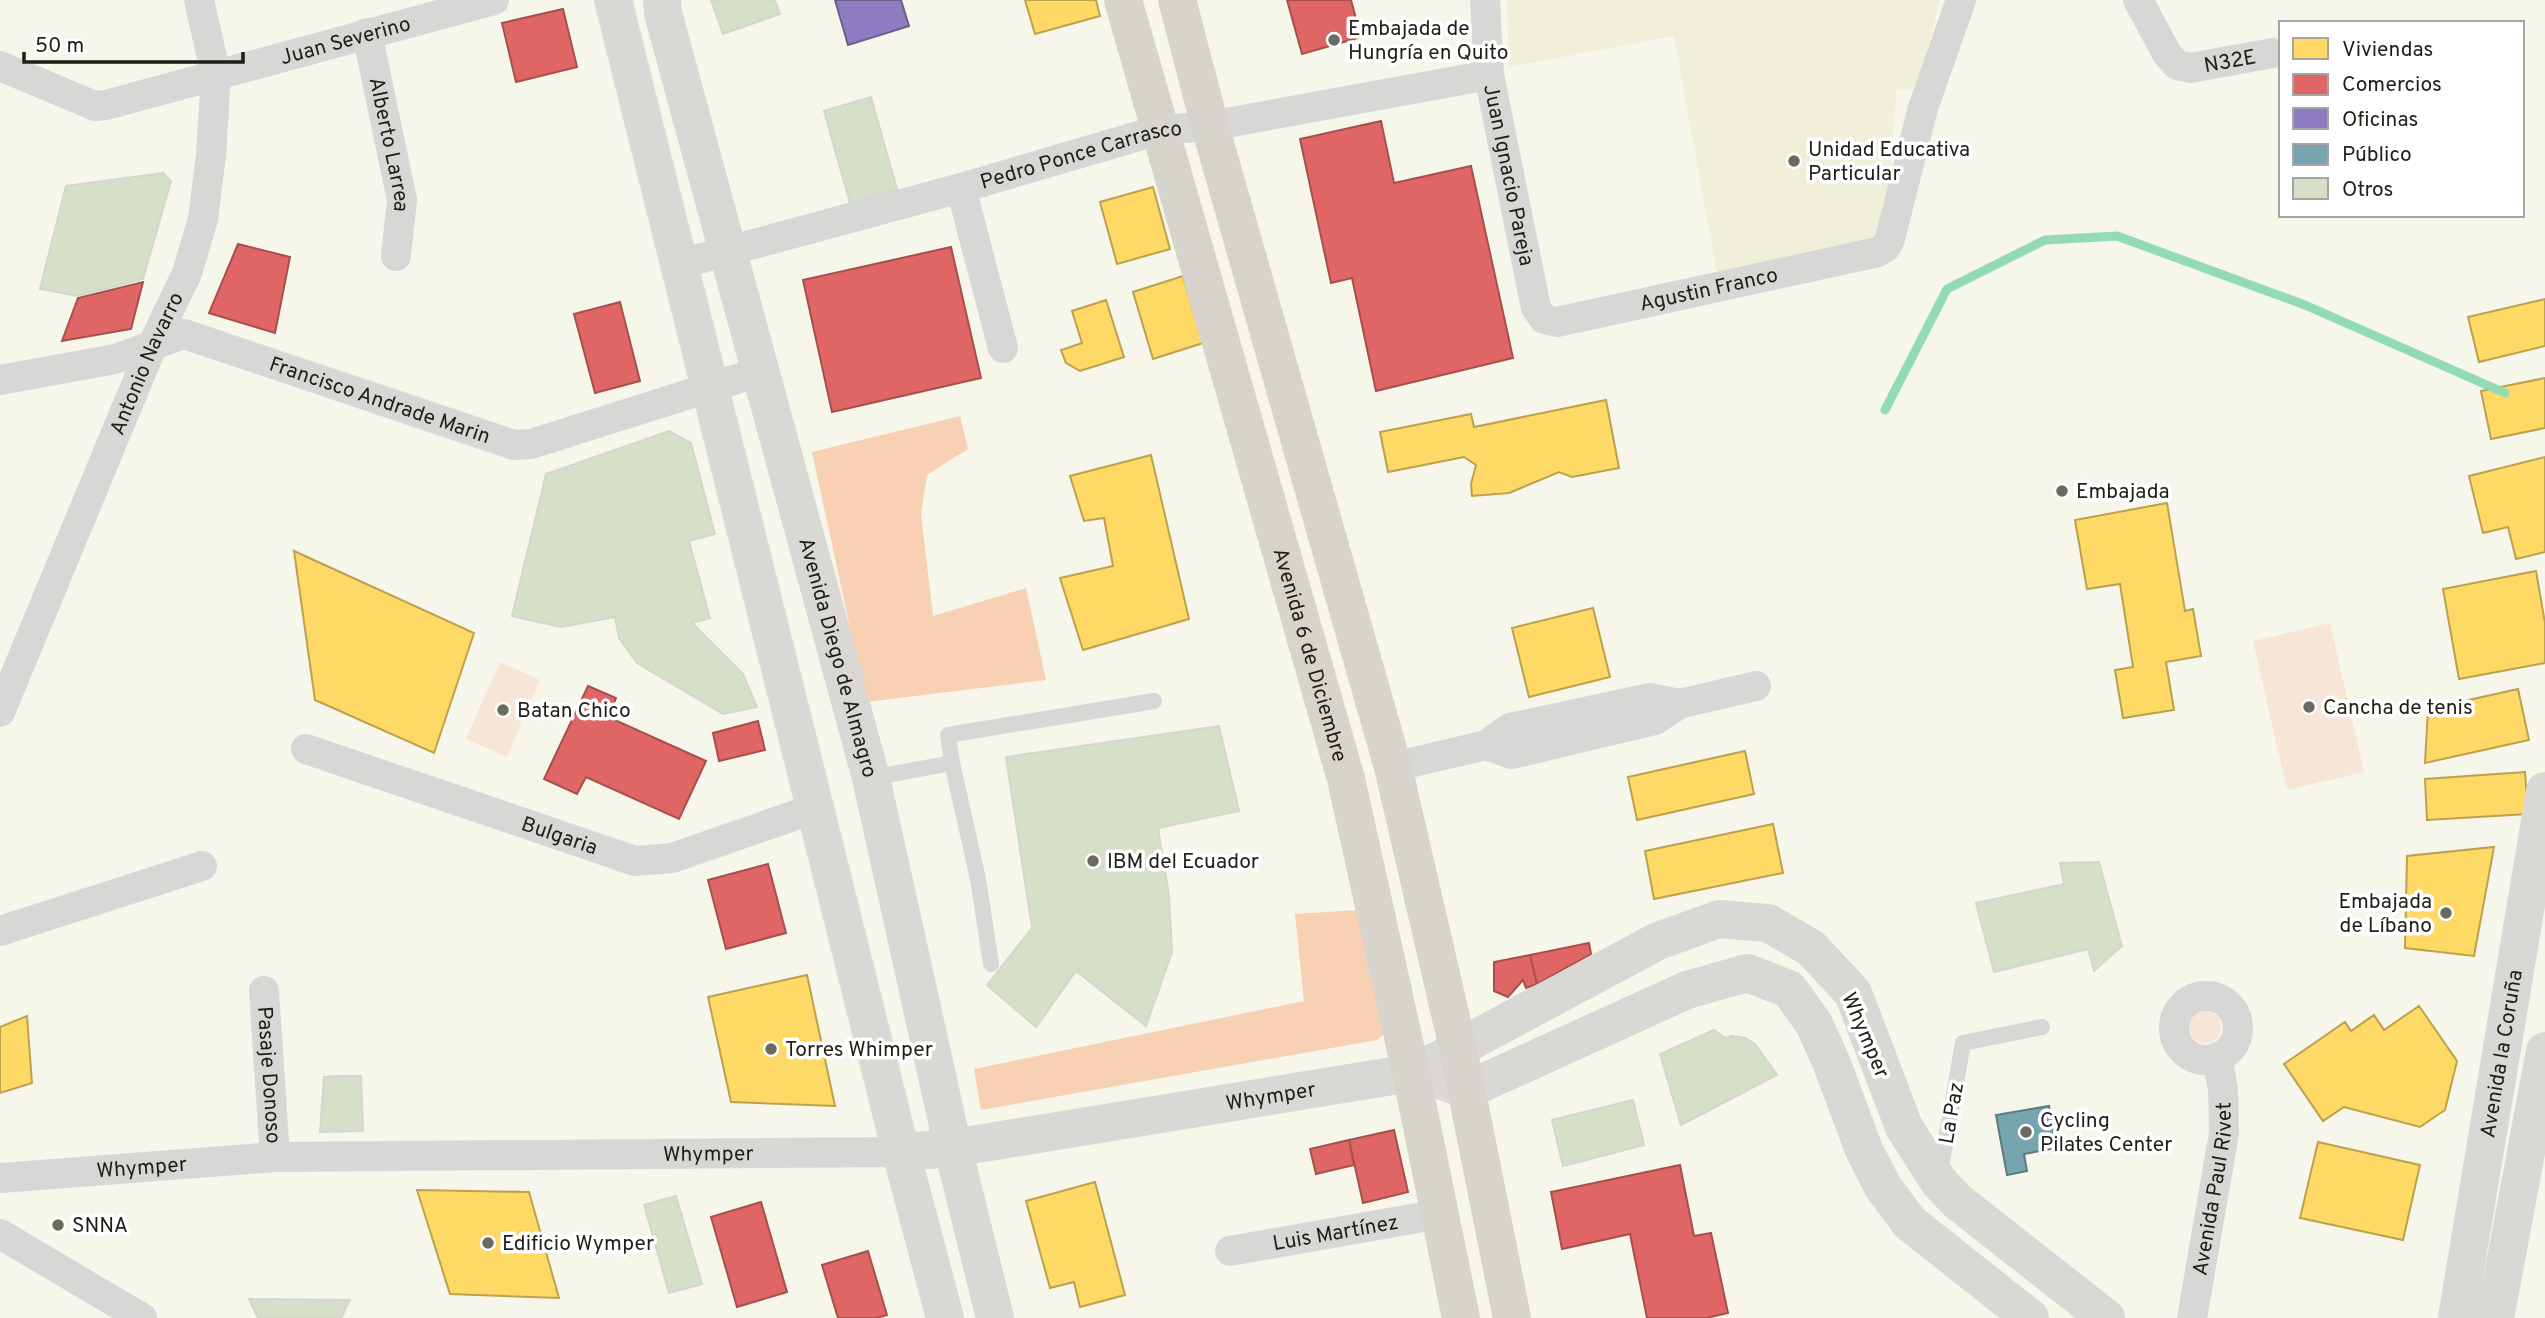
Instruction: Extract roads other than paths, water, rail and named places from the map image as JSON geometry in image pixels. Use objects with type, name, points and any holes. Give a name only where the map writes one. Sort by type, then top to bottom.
[{"type":"main road","name":"Avenida 6 de Diciembre","points":[[1124,0],[1189,128],[1393,767],[1444,1070],[1440,1214],[1461,1318]]},
{"type":"main road","name":"Avenida 6 de Diciembre","points":[[1177,0],[1189,128],[1346,779],[1444,1070],[1512,1318]]},
{"type":"street","name":"Antonio Navarro","points":[[0,712],[153,344],[187,274],[203,219],[211,155],[216,75],[199,0]]},
{"type":"street","name":"Juan Severino","points":[[0,66],[95,106],[173,89],[494,0]]},
{"type":"street","points":[[613,0],[901,1152],[945,1318]]},
{"type":"street","name":"Avenida Diego de Almagro","points":[[663,0],[663,13],[871,778],[953,1148],[995,1318]]},
{"type":"street","name":"Juan Ignacio Pareja","points":[[1485,0],[1489,75],[1536,308]]},
{"type":"street","name":"Agustin Franco","points":[[1536,308],[1544,319],[1557,322],[1878,252],[1886,247],[1923,108],[1961,0]]},
{"type":"street","name":"N32E","points":[[2138,0],[2167,54],[2177,65],[2190,68],[2273,53]]},
{"type":"street","name":"Alberto Larrea","points":[[368,33],[402,200],[396,256]]},
{"type":"street","name":"Pedro Ponce Carrasco","points":[[680,264],[1189,128],[1489,75]]},
{"type":"street","points":[[961,188],[1003,348]]},
{"type":"street","name":"Francisco Andrade Marin","points":[[0,380],[115,359],[184,334],[514,445],[531,444],[760,372]]},
{"type":"street","points":[[1393,767],[1486,745],[1510,728],[1650,698],[1679,704],[1756,686]]},
{"type":"street","name":"Bulgaria","points":[[306,748],[635,861],[672,858],[816,808]]},
{"type":"street","name":"Avenida la Coruña","points":[[2456,1318],[2545,790]]},
{"type":"street","points":[[0,931],[202,866]]},
{"type":"street","name":"Whymper","points":[[1444,1070],[1658,941],[1719,919],[1768,923],[1811,948],[1853,993],[1904,1127],[1939,1182],[1957,1201],[2106,1318]]},
{"type":"street","name":"Whymper","points":[[0,1178],[275,1157],[901,1152],[953,1148],[1444,1070],[1687,990],[1747,973],[1789,989],[1814,1024],[1864,1150],[1883,1187],[1910,1223],[2030,1318]]},
{"type":"street","name":"Pasaje Donoso","points":[[264,991],[275,1157]]},
{"type":"street","name":"Avenida la Coruña","points":[[2495,1318],[2545,1051]]},
{"type":"street","name":"Avenida Paul Rivet","points":[[2192,1318],[2224,1133],[2224,1090],[2217,1057]]},
{"type":"street","name":"Luis Martínez","points":[[1230,1251],[1440,1214]]},
{"type":"street","points":[[0,1234],[142,1318]]},
{"type":"lane","points":[[991,964],[978,879],[948,734],[1154,701]]},
{"type":"lane","points":[[871,778],[952,763]]},
{"type":"lane","name":"La Paz","points":[[1939,1182],[1963,1043],[2042,1027]]},
{"type":"waterway","points":[[1885,410],[1947,289],[2045,240],[2117,236],[2305,305],[2505,393]]},
{"type":"place","name":"Embajada de Hungría en Quito","points":[[1334,40]]},
{"type":"place","name":"Unidad Educativa Particular","points":[[1794,161]]},
{"type":"place","name":"Embajada","points":[[2062,491]]},
{"type":"place","name":"Cancha de tenis","points":[[2309,707]]},
{"type":"place","name":"Batan Chico","points":[[503,710]]},
{"type":"place","name":"IBM del Ecuador","points":[[1093,861]]},
{"type":"place","name":"Embajada de Líbano","points":[[2446,913]]},
{"type":"place","name":"Torres Whimper","points":[[771,1049]]},
{"type":"place","name":"Cycling Pilates Center","points":[[2026,1132]]},
{"type":"place","name":"SNNA","points":[[58,1225]]},
{"type":"place","name":"Edificio Wymper","points":[[488,1243]]}]
